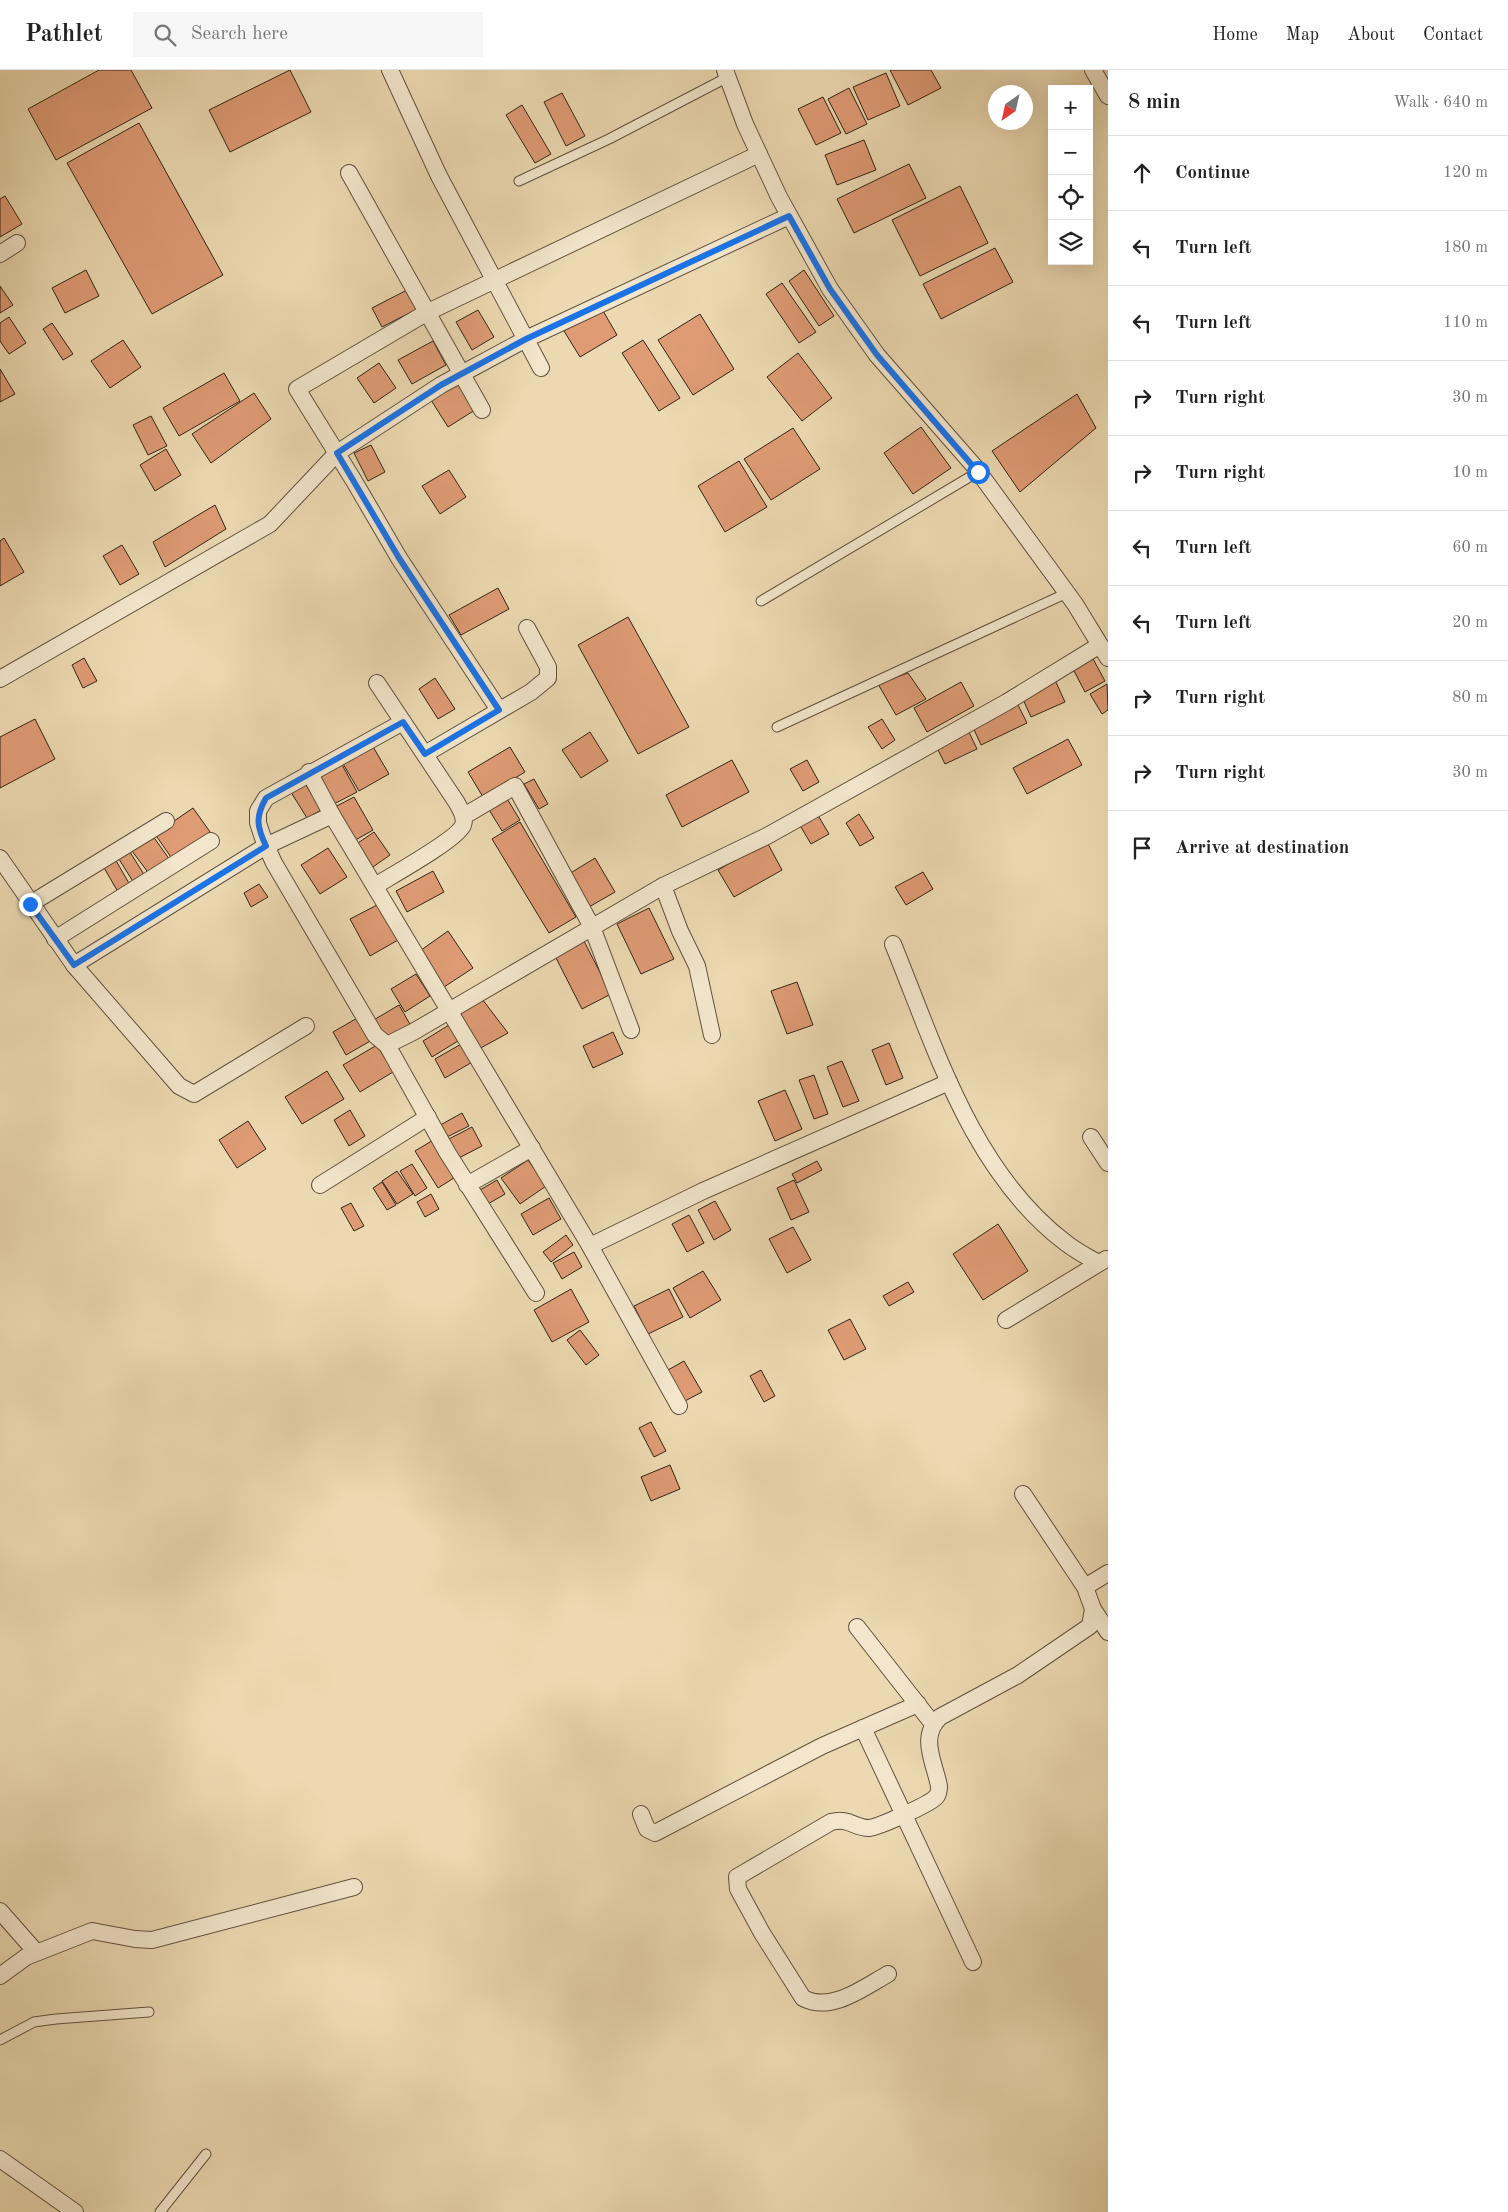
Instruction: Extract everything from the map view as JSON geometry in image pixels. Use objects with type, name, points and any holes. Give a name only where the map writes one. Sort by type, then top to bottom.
[{"type":"street","points":[[390,70],[439,176],[541,368]]},
{"type":"street","points":[[1093,70],[1108,96]]},
{"type":"street","points":[[387,1045],[413,1032],[663,886],[768,836],[1007,702],[1104,651],[1067,593],[978,472],[877,355],[830,289],[789,216],[759,154],[726,74]]},
{"type":"street","points":[[499,710],[399,558],[297,389],[426,313],[759,154]]},
{"type":"street","points":[[349,174],[482,410]]},
{"type":"street","points":[[0,679],[270,524],[337,453],[460,374],[526,339],[789,216]]},
{"type":"street","points":[[0,254],[17,243]]},
{"type":"street","points":[[425,754],[530,692],[548,678],[548,667],[527,628]]},
{"type":"street","points":[[375,886],[452,837],[464,824],[464,816],[457,803],[377,683]]},
{"type":"street","points":[[403,722],[309,772],[266,798],[258,811],[258,823],[266,846],[375,1035],[387,1045],[467,1185],[536,1293]]},
{"type":"street","points":[[309,772],[332,816],[590,1246],[679,1406]]},
{"type":"street","points":[[464,816],[515,786],[592,927],[631,1030]]},
{"type":"street","points":[[74,965],[266,846],[332,816]]},
{"type":"street","points":[[30,904],[166,821]]},
{"type":"street","points":[[55,939],[211,841]]},
{"type":"street","points":[[0,858],[74,965],[179,1086],[194,1094],[306,1026]]},
{"type":"street","points":[[663,886],[680,931],[697,966],[712,1035]]},
{"type":"street","points":[[893,944],[950,1082],[979,1139],[1010,1187],[1036,1216],[1066,1244],[1103,1260]]},
{"type":"street","points":[[590,1246],[703,1191],[950,1082]]},
{"type":"street","points":[[320,1185],[428,1117]]},
{"type":"street","points":[[1091,1137],[1108,1163]]},
{"type":"street","points":[[467,1185],[532,1148]]},
{"type":"street","points":[[1006,1320],[1103,1260]]},
{"type":"street","points":[[1023,1494],[1085,1587],[1093,1609],[1108,1632]]},
{"type":"street","points":[[1085,1587],[1108,1573]]},
{"type":"street","points":[[888,1974],[839,2000],[826,2004],[812,2003],[803,1998],[762,1933],[736,1883],[740,1874],[831,1822],[844,1820],[869,1828],[905,1814],[936,1798],[940,1786],[928,1735],[933,1724],[940,1717],[1018,1675],[1083,1632],[1090,1626],[1093,1609]]},
{"type":"street","points":[[857,1627],[933,1724]]},
{"type":"street","points":[[641,1814],[647,1830],[655,1833],[822,1746],[918,1704]]},
{"type":"street","points":[[863,1728],[973,1962]]},
{"type":"street","points":[[0,1976],[36,1952],[92,1931],[135,1939],[159,1938],[354,1887]]},
{"type":"street","points":[[0,1911],[36,1952]]},
{"type":"street","points":[[0,2159],[74,2212]]},
{"type":"lane","points":[[519,182],[609,140],[726,74]]},
{"type":"lane","points":[[761,601],[978,472]]},
{"type":"lane","points":[[777,727],[1067,593]]},
{"type":"lane","points":[[0,2040],[34,2022],[149,2012]]},
{"type":"lane","points":[[160,2212],[206,2154]]},
{"type":"building","points":[[99,70],[131,70],[152,108],[56,160],[28,109]]},
{"type":"building","points":[[290,70],[311,112],[230,152],[209,110]]},
{"type":"building","points":[[890,70],[931,70],[941,88],[908,105]]},
{"type":"building","points":[[886,73],[900,106],[868,120],[853,87]]},
{"type":"building","points":[[849,88],[867,124],[846,134],[828,99]]},
{"type":"building","points":[[562,93],[585,136],[566,146],[544,102]]},
{"type":"building","points":[[823,97],[841,133],[816,145],[798,109]]},
{"type":"building","points":[[522,105],[551,154],[535,163],[506,115]]},
{"type":"building","points":[[139,123],[223,275],[152,314],[67,163]]},
{"type":"building","points":[[864,140],[876,170],[837,185],[825,155]]},
{"type":"building","points":[[909,164],[926,198],[854,233],[837,199]]},
{"type":"building","points":[[960,186],[988,243],[920,276],[892,220]]},
{"type":"building","points":[[5,196],[22,224],[0,237],[0,199]]},
{"type":"building","points":[[995,248],[1013,282],[941,319],[923,284]]},
{"type":"building","points":[[86,270],[99,296],[65,313],[52,288]]},
{"type":"building","points":[[804,270],[834,316],[819,326],[789,281]]},
{"type":"building","points":[[782,283],[816,332],[799,343],[766,294]]},
{"type":"building","points":[[0,286],[13,305],[0,313]]},
{"type":"building","points":[[407,290],[417,309],[382,327],[372,308]]},
{"type":"building","points":[[602,309],[617,335],[580,357],[564,331]]},
{"type":"building","points":[[478,310],[494,337],[472,350],[456,322]]},
{"type":"building","points":[[700,314],[734,369],[693,395],[658,340]]},
{"type":"building","points":[[9,317],[26,343],[9,354],[0,341],[0,323]]},
{"type":"building","points":[[52,323],[73,354],[63,360],[43,329]]},
{"type":"building","points":[[123,340],[141,367],[110,388],[91,361]]},
{"type":"building","points":[[643,340],[680,398],[659,411],[622,353]]},
{"type":"building","points":[[433,341],[446,365],[412,384],[398,360]]},
{"type":"building","points":[[798,353],[832,398],[802,421],[767,377]]},
{"type":"building","points":[[379,363],[396,388],[374,403],[357,378]]},
{"type":"building","points":[[0,369],[15,394],[0,402]]},
{"type":"building","points":[[224,373],[240,401],[179,436],[163,408]]},
{"type":"building","points":[[458,383],[475,410],[448,427],[431,400]]},
{"type":"building","points":[[254,393],[271,419],[211,463],[192,434]]},
{"type":"building","points":[[1077,394],[1096,428],[1020,492],[992,451]]},
{"type":"building","points":[[151,416],[167,446],[148,455],[133,425]]},
{"type":"building","points":[[921,427],[951,468],[913,494],[884,453]]},
{"type":"building","points":[[793,428],[820,469],[771,500],[744,459]]},
{"type":"building","points":[[371,445],[385,472],[368,481],[354,453]]},
{"type":"building","points":[[166,449],[181,475],[155,491],[140,465]]},
{"type":"building","points":[[739,461],[767,507],[725,532],[698,486]]},
{"type":"building","points":[[449,470],[466,497],[440,514],[422,486]]},
{"type":"building","points":[[215,505],[226,529],[165,567],[153,542]]},
{"type":"building","points":[[4,538],[24,572],[0,586],[0,541]]},
{"type":"building","points":[[122,545],[139,574],[120,585],[103,556]]},
{"type":"building","points":[[498,588],[509,609],[461,635],[449,615]]},
{"type":"building","points":[[628,617],[689,727],[638,754],[578,645]]},
{"type":"building","points":[[1092,657],[1105,681],[1085,692],[1072,667]]},
{"type":"building","points":[[84,658],[97,681],[83,688],[72,665]]},
{"type":"building","points":[[908,673],[926,699],[896,715],[878,684]]},
{"type":"building","points":[[435,678],[455,709],[438,719],[419,689]]},
{"type":"building","points":[[1055,680],[1065,702],[1031,717],[1021,695]]},
{"type":"building","points":[[961,682],[974,706],[927,732],[914,708]]},
{"type":"building","points":[[1107,684],[1108,710],[1102,714],[1090,694]]},
{"type":"building","points":[[1017,703],[1027,723],[981,745],[972,725]]},
{"type":"building","points":[[35,719],[55,759],[0,788],[0,737]]},
{"type":"building","points":[[882,719],[895,740],[882,749],[868,727]]},
{"type":"building","points":[[967,728],[977,749],[945,764],[935,744]]},
{"type":"building","points":[[590,732],[608,761],[581,778],[562,750]]},
{"type":"building","points":[[1068,739],[1082,765],[1027,794],[1013,768]]},
{"type":"building","points":[[372,745],[389,774],[359,791],[342,762]]},
{"type":"building","points":[[510,747],[525,772],[483,797],[468,772]]},
{"type":"building","points":[[732,760],[749,792],[682,827],[666,795]]},
{"type":"building","points":[[807,760],[819,782],[803,791],[790,769]]},
{"type":"building","points":[[340,761],[357,792],[332,805],[316,774]]},
{"type":"building","points":[[534,779],[548,804],[539,809],[524,784]]},
{"type":"building","points":[[303,780],[321,810],[307,818],[289,789]]},
{"type":"building","points":[[354,797],[373,830],[352,842],[333,808]]},
{"type":"building","points":[[506,797],[520,820],[502,831],[488,808]]},
{"type":"building","points":[[193,808],[213,836],[175,863],[155,834]]},
{"type":"building","points":[[816,812],[829,834],[811,844],[798,822]]},
{"type":"building","points":[[859,814],[874,838],[860,846],[846,823]]},
{"type":"building","points":[[520,822],[576,917],[549,933],[492,839]]},
{"type":"building","points":[[150,832],[170,860],[150,875],[129,847]]},
{"type":"building","points":[[374,832],[390,855],[370,869],[355,845]]},
{"type":"building","points":[[767,842],[782,870],[734,897],[718,870]]},
{"type":"building","points":[[328,848],[347,877],[320,894],[301,865]]},
{"type":"building","points":[[128,849],[145,876],[134,883],[117,856]]},
{"type":"building","points":[[595,858],[615,892],[589,907],[569,874]]},
{"type":"building","points":[[115,859],[130,885],[118,892],[103,866]]},
{"type":"building","points":[[433,871],[444,892],[407,912],[396,891]]},
{"type":"building","points":[[923,872],[933,889],[906,905],[895,887]]},
{"type":"building","points":[[259,884],[268,897],[251,907],[244,893]]},
{"type":"building","points":[[379,904],[398,940],[370,956],[350,919]]},
{"type":"building","points":[[649,908],[674,959],[641,974],[617,924]]},
{"type":"building","points":[[448,931],[473,968],[441,989],[417,953]]},
{"type":"building","points":[[583,939],[611,994],[582,1009],[554,954]]},
{"type":"building","points":[[416,974],[430,996],[405,1012],[391,989]]},
{"type":"building","points":[[797,982],[813,1025],[787,1034],[771,991]]},
{"type":"building","points":[[479,995],[508,1033],[477,1050],[454,1009]]},
{"type":"building","points":[[399,1005],[411,1026],[384,1042],[372,1021]]},
{"type":"building","points":[[359,1017],[372,1040],[346,1055],[333,1032]]},
{"type":"building","points":[[449,1025],[458,1041],[432,1057],[423,1041]]},
{"type":"building","points":[[613,1032],[623,1054],[593,1068],[583,1046]]},
{"type":"building","points":[[463,1043],[474,1061],[445,1078],[435,1059]]},
{"type":"building","points":[[889,1043],[903,1078],[886,1085],[872,1050]]},
{"type":"building","points":[[377,1045],[393,1072],[360,1092],[343,1065]]},
{"type":"building","points":[[842,1061],[859,1101],[843,1107],[827,1067]]},
{"type":"building","points":[[327,1071],[344,1099],[302,1124],[285,1097]]},
{"type":"building","points":[[814,1075],[828,1114],[814,1119],[799,1080]]},
{"type":"building","points":[[785,1090],[802,1129],[775,1141],[758,1101]]},
{"type":"building","points":[[350,1110],[365,1136],[349,1146],[334,1120]]},
{"type":"building","points":[[462,1113],[469,1126],[441,1140],[435,1128]]},
{"type":"building","points":[[248,1121],[266,1149],[237,1168],[219,1140]]},
{"type":"building","points":[[472,1127],[482,1146],[455,1160],[445,1141]]},
{"type":"building","points":[[435,1139],[457,1176],[438,1188],[415,1151]]},
{"type":"building","points":[[528,1160],[546,1186],[520,1204],[501,1178]]},
{"type":"building","points":[[817,1161],[822,1170],[797,1183],[792,1174]]},
{"type":"building","points":[[412,1164],[427,1188],[415,1196],[400,1171]]},
{"type":"building","points":[[397,1171],[413,1194],[397,1204],[382,1181]]},
{"type":"building","points":[[497,1180],[505,1194],[488,1204],[480,1190]]},
{"type":"building","points":[[794,1180],[809,1212],[791,1220],[777,1188]]},
{"type":"building","points":[[382,1182],[396,1205],[387,1210],[373,1188]]},
{"type":"building","points":[[431,1194],[439,1209],[425,1217],[417,1202]]},
{"type":"building","points":[[549,1198],[561,1219],[533,1235],[521,1214]]},
{"type":"building","points":[[715,1201],[731,1230],[714,1240],[698,1210]]},
{"type":"building","points":[[351,1203],[364,1226],[354,1231],[341,1208]]},
{"type":"building","points":[[689,1215],[704,1243],[687,1252],[672,1224]]},
{"type":"building","points":[[998,1224],[1028,1271],[983,1300],[953,1254]]},
{"type":"building","points":[[793,1227],[811,1260],[787,1273],[769,1239]]},
{"type":"building","points":[[566,1235],[573,1245],[551,1262],[543,1252]]},
{"type":"building","points":[[574,1252],[582,1267],[562,1279],[553,1263]]},
{"type":"building","points":[[703,1271],[721,1300],[690,1318],[673,1288]]},
{"type":"building","points":[[908,1282],[914,1292],[889,1306],[883,1296]]},
{"type":"building","points":[[571,1289],[589,1322],[552,1342],[534,1310]]},
{"type":"building","points":[[669,1289],[683,1317],[648,1334],[634,1306]]},
{"type":"building","points":[[850,1319],[866,1349],[844,1360],[828,1330]]},
{"type":"building","points":[[580,1330],[599,1355],[586,1365],[567,1340]]},
{"type":"building","points":[[684,1361],[702,1392],[685,1401],[668,1370]]},
{"type":"building","points":[[761,1370],[775,1396],[764,1402],[750,1376]]},
{"type":"building","points":[[651,1422],[666,1451],[654,1457],[639,1428]]},
{"type":"building","points":[[670,1465],[680,1489],[651,1501],[641,1477]]},
{"type":"route","points":[[30,904],[74,965],[266,846],[258,823],[258,811],[266,798],[309,772],[403,722],[425,754],[499,710],[399,558],[337,453],[441,385],[526,339],[789,216],[830,289],[877,355],[978,472]]}]
